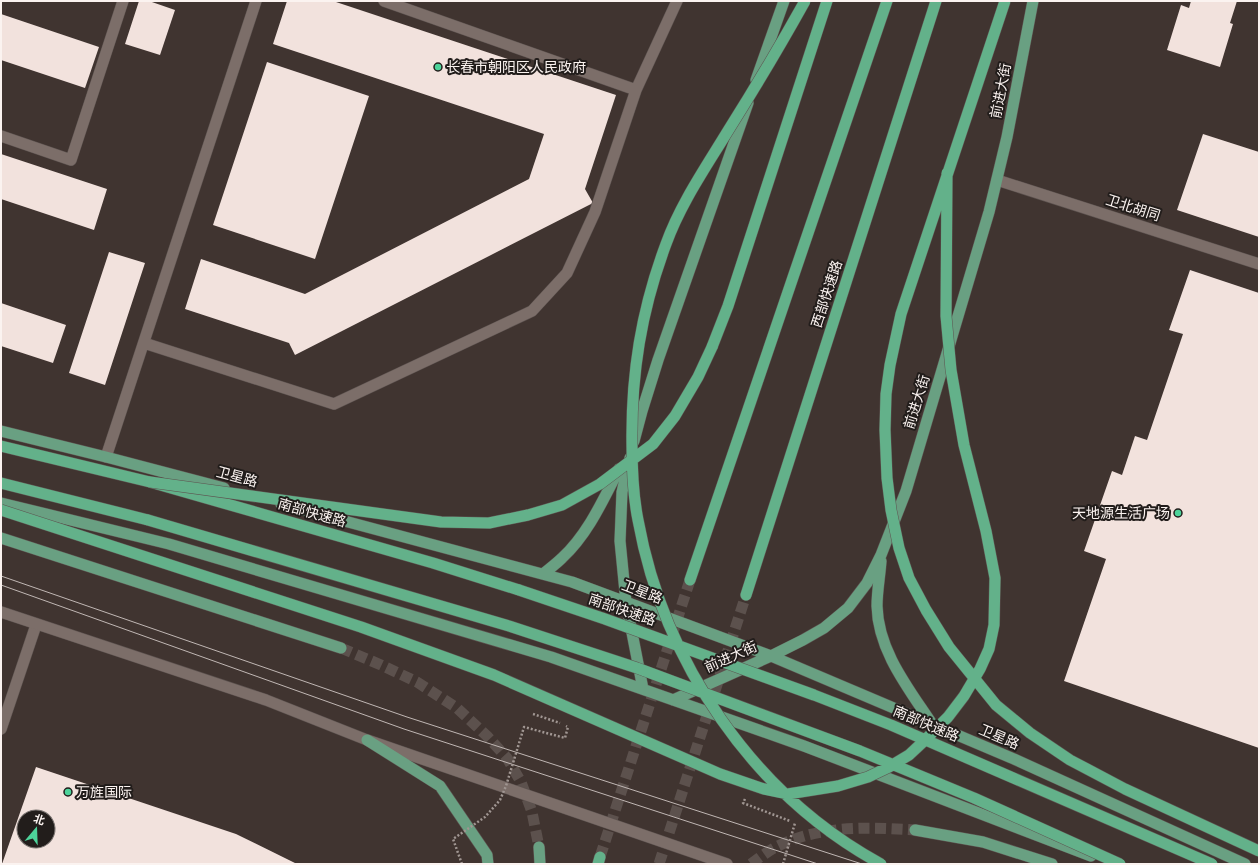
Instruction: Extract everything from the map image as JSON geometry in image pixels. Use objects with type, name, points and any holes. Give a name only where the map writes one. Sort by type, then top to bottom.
[{"type":"highway","points":[[805,1],[690,192],[666,242],[652,283],[641,324],[633,391],[632,476],[637,519],[656,591],[690,670],[706,697],[724,724],[750,757],[800,808],[859,852],[881,864]]},
{"type":"highway","points":[[150,482],[441,522],[489,523],[528,515],[562,505],[600,484],[653,444],[675,416],[698,377],[712,347],[728,306],[827,1]]},
{"type":"highway","points":[[690,580],[887,1]]},
{"type":"highway","name":"西部快速路","points":[[746,595],[936,1]]},
{"type":"highway","points":[[1005,1],[901,314],[890,365],[886,394],[885,430],[887,478],[891,510],[899,548],[909,578],[926,610],[949,647],[996,704],[1030,733],[1070,760],[1104,778],[1259,851]]},
{"type":"highway","points":[[1,510],[419,647],[494,675],[706,768],[764,789],[788,794],[838,786],[868,777],[909,755],[948,717],[964,696],[980,670],[989,649],[994,625],[995,578],[986,530],[964,445],[951,370],[945,289],[947,173]]},
{"type":"highway","name":"南部快速路","points":[[1,446],[150,482],[433,564],[519,590],[605,619],[814,695],[891,725],[1212,864]]},
{"type":"highway","points":[[1,483],[163,525],[501,623],[637,668],[860,751],[974,798],[1120,864]]},
{"type":"main road","points":[[1,136],[71,160],[123,1]]},
{"type":"main road","points":[[106,457],[256,1]]},
{"type":"main road","points":[[384,1],[636,90]]},
{"type":"main road","points":[[144,343],[334,404],[532,311],[566,273],[595,212],[636,90],[677,1]]},
{"type":"main road","points":[[643,689],[626,602],[620,541],[622,492],[642,411],[658,360],[784,1]]},
{"type":"main road","name":"前进大街","points":[[673,700],[771,656],[824,628],[848,608],[866,583],[881,555],[906,491],[987,219],[1007,137],[1033,1]]},
{"type":"main road","name":"卫北胡同","points":[[997,180],[1259,264]]},
{"type":"main road","name":"卫星路","points":[[1,431],[106,457],[572,582],[771,656],[1014,759],[1245,864]]},
{"type":"main road","points":[[543,574],[562,558],[589,526],[635,438]]},
{"type":"main road","points":[[1,503],[176,546],[551,657],[804,746],[1112,864]]},
{"type":"main road","points":[[1,538],[341,648]]},
{"type":"main road","points":[[881,555],[878,607],[880,625],[885,645],[898,671],[932,724]]},
{"type":"main road","points":[[1,612],[36,625],[266,700],[367,740],[727,864]]},
{"type":"main road","points":[[1,729],[36,625]]},
{"type":"main road","points":[[367,740],[440,786],[487,855],[488,864]]},
{"type":"main road","points":[[915,830],[983,842],[1052,864]]},
{"type":"main road","points":[[539,847],[540,864]]},
{"type":"path","points":[[462,864],[453,839],[485,817],[500,800],[506,786],[524,727],[565,738],[568,726],[533,714]]},
{"type":"path","points":[[747,793],[743,803],[795,823],[783,864]]},
{"type":"building","points":[[139,1],[149,1],[175,10],[160,55],[125,44]]},
{"type":"building","points":[[287,1],[333,1],[616,95],[585,189],[593,203],[295,355],[289,343],[185,309],[201,259],[305,294],[529,179],[544,134],[273,44]]},
{"type":"building","points":[[1191,1],[1237,1],[1230,23],[1233,24],[1220,67],[1167,50],[1181,5],[1189,8]]},
{"type":"building","points":[[1,14],[99,47],[85,88],[1,60]]},
{"type":"building","points":[[267,62],[369,96],[315,259],[213,225]]},
{"type":"building","points":[[1203,134],[1259,152],[1259,237],[1177,210]]},
{"type":"building","points":[[1,154],[107,189],[94,230],[1,199]]},
{"type":"building","points":[[109,252],[145,263],[105,385],[69,373]]},
{"type":"building","name":"天地源生活广场","points":[[1190,270],[1259,293],[1259,748],[1064,681],[1106,559],[1084,551],[1112,471],[1122,475],[1135,436],[1147,440],[1183,334],[1169,330]]},
{"type":"building","points":[[1,303],[66,325],[53,363],[1,346]]},
{"type":"building","name":"万旌国际","points":[[36,767],[236,834],[297,864],[2,864],[16,824],[16,849],[56,849],[56,809],[21,809]]},
{"type":"tunnel","points":[[600,857],[690,580]]},
{"type":"tunnel","points":[[659,864],[746,595]]},
{"type":"tunnel","points":[[341,648],[417,682],[457,708],[487,736],[507,758],[521,782],[532,812],[539,847]]},
{"type":"tunnel","points":[[751,864],[776,847],[792,840],[827,831],[862,828],[915,830]]},
{"type":"tram line","points":[[1,576],[407,717],[862,864]]},
{"type":"tram line","points":[[1,585],[404,729],[818,864]]},
{"type":"place","name":"长春市朝阳区人民政府","points":[[438,67]]},
{"type":"place","name":"天地源生活广场","points":[[1178,513]]},
{"type":"place","name":"万旌国际","points":[[68,792]]}]
